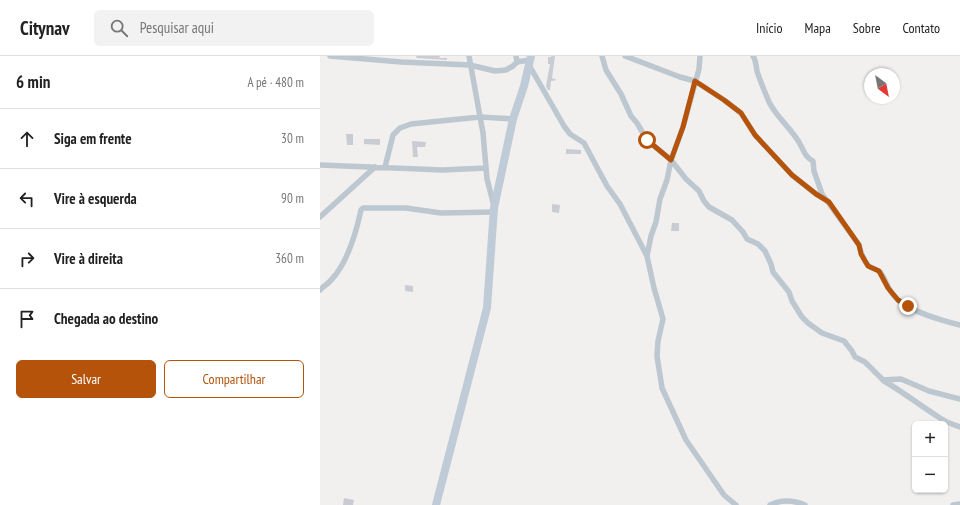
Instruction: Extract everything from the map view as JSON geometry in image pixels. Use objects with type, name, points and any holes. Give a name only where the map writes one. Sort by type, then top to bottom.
[{"type":"street","points":[[330,56],[470,65],[495,71],[506,70],[517,62],[530,60]]},
{"type":"street","points":[[469,56],[480,117],[487,179],[494,210]]},
{"type":"street","points":[[516,56],[517,62]]},
{"type":"street","points":[[602,56],[606,70],[631,116],[647,140],[671,160],[686,179],[699,191],[704,201],[709,206],[732,220],[747,239],[753,241],[765,251],[773,272],[789,292],[792,301],[802,317],[822,333],[844,341],[855,357],[865,362],[883,380],[941,419],[960,428]]},
{"type":"street","points":[[625,56],[680,77],[695,81],[724,100],[741,113],[755,135],[792,175],[816,194],[829,202]]},
{"type":"street","points":[[700,56],[699,69],[683,127],[671,160],[667,180],[660,199],[656,222],[650,236],[648,256],[654,288],[663,319],[658,341],[657,356],[662,388],[686,440],[724,495],[736,505]]},
{"type":"street","points":[[753,56],[755,58],[757,70],[770,103],[779,118],[801,144],[808,158],[813,161],[814,171],[822,194],[859,245],[861,254],[868,266],[879,271],[888,288],[898,300],[925,314],[960,325]]},
{"type":"street","points":[[436,505],[487,308],[494,210],[513,119],[524,86],[530,60]]},
{"type":"street","points":[[530,60],[564,126],[570,134],[584,143],[607,186],[620,204],[648,256]]},
{"type":"street","points":[[385,167],[393,135],[400,128],[411,124],[480,117],[513,119]]},
{"type":"street","points":[[320,165],[442,170],[486,168]]},
{"type":"street","points":[[320,217],[375,167]]},
{"type":"street","points":[[320,290],[331,280],[340,268],[363,208],[406,208],[441,213],[494,210]]},
{"type":"street","points":[[883,380],[901,379],[929,391],[960,399]]},
{"type":"street","points":[[770,505],[786,501],[798,502],[805,505]]},
{"type":"street","points":[[953,505],[960,504]]},
{"type":"building","points":[[416,56],[440,56],[439,58],[447,58],[447,60],[417,58]]},
{"type":"building","points":[[555,56],[552,78],[557,80],[551,81],[550,90],[548,90],[546,86],[550,64],[548,64],[548,57]]},
{"type":"building","points":[[346,134],[353,134],[353,145],[347,145]]},
{"type":"building","points":[[364,139],[380,139],[380,145],[364,144]]},
{"type":"building","points":[[412,141],[426,142],[425,147],[417,147],[418,157],[413,157]]},
{"type":"building","points":[[566,149],[581,150],[581,154],[566,154]]},
{"type":"building","points":[[552,204],[560,205],[559,213],[552,212]]},
{"type":"building","points":[[672,223],[679,223],[679,231],[671,231]]},
{"type":"building","points":[[405,285],[413,286],[413,292],[405,291]]},
{"type":"building","points":[[344,498],[354,500],[353,505],[343,505]]},
{"type":"route","points":[[647,140],[671,160],[683,127],[695,81],[706,87],[741,113],[755,135],[792,175],[816,194],[829,202],[859,245],[861,254],[868,266],[879,271],[888,288],[898,300],[908,306]]}]
